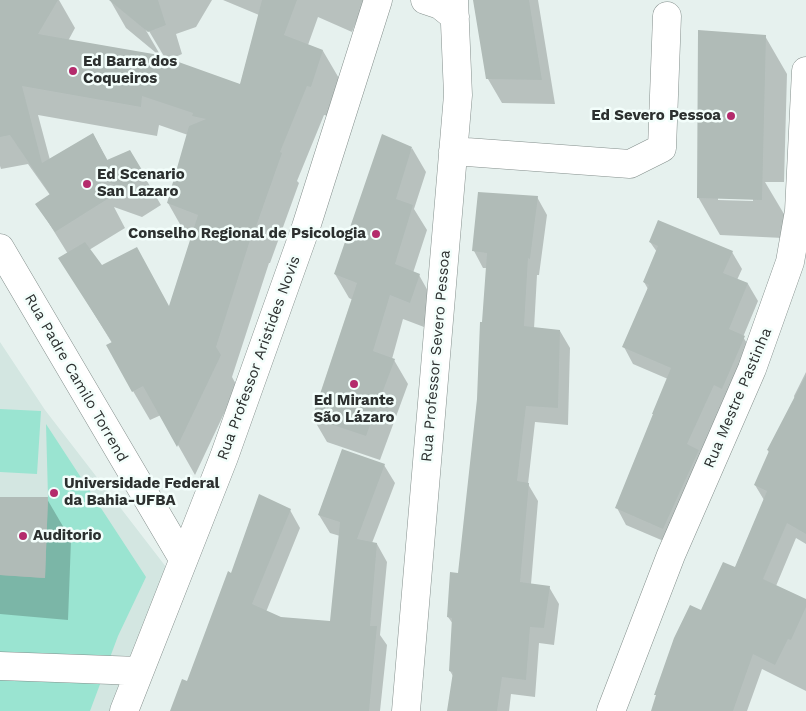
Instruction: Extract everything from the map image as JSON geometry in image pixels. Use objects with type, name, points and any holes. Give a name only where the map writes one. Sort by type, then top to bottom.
[{"type":"street","points":[[425,0],[455,8]]},
{"type":"street","name":"Rua Professor Aristides Novis","points":[[124,711],[224,457],[306,227],[381,3]]},
{"type":"street","name":"Rua Professor Severo Pessoa","points":[[406,711],[458,95],[455,8]]},
{"type":"street","points":[[454,151],[630,164],[662,148],[667,16]]},
{"type":"street","name":"Rua Mestre Pastinha","points":[[611,711],[671,555],[752,369],[790,262],[799,211],[806,71]]},
{"type":"street","name":"Rua Padre Camilo Torrend","points":[[0,248],[183,559]]},
{"type":"street","points":[[0,666],[139,671]]},
{"type":"shaded area","name":"Universidade Federal da Bahia-UFBA","points":[[0,342],[45,410],[173,576],[112,711],[0,711]]},
{"type":"green space","points":[[0,409],[41,411],[37,474],[0,472]]},
{"type":"green space","points":[[46,424],[146,577],[118,636],[90,711],[0,711],[0,575],[45,578],[48,497]]},
{"type":"building","points":[[0,0],[58,0],[38,34],[159,55],[240,84],[262,0],[297,0],[284,35],[323,50],[311,87],[307,86],[280,152],[282,153],[252,234],[216,347],[221,355],[177,447],[143,386],[132,392],[106,345],[112,342],[58,258],[85,242],[102,265],[137,247],[169,306],[198,215],[167,203],[189,126],[206,119],[192,116],[193,113],[142,96],[141,107],[22,86],[42,163],[93,133],[107,160],[130,150],[145,175],[125,188],[99,179],[109,198],[55,232],[35,204],[50,194],[10,135],[0,137]]},
{"type":"building","points":[[109,0],[158,0],[166,25],[148,32]]},
{"type":"building","points":[[473,0],[529,0],[542,80],[486,79]]},
{"type":"building","name":"Ed Severo Pessoa","points":[[698,30],[766,35],[762,200],[697,198]]},
{"type":"building","points":[[382,134],[412,147],[396,199],[413,205],[395,264],[420,274],[410,303],[390,295],[373,351],[395,359],[366,436],[312,418],[357,283],[334,274]]},
{"type":"building","points":[[478,192],[538,196],[530,259],[528,258],[524,326],[560,330],[558,408],[526,406],[517,481],[529,483],[520,582],[550,586],[544,628],[530,627],[526,680],[502,677],[497,711],[447,711],[453,672],[449,671],[452,618],[447,617],[450,572],[458,573],[477,399],[480,322],[482,322],[487,253],[472,251]]},
{"type":"building","points":[[658,220],[733,251],[723,273],[748,283],[729,329],[745,336],[722,389],[714,385],[687,444],[699,450],[663,529],[615,508],[671,368],[622,347],[649,285],[643,282],[658,246],[649,242]]},
{"type":"building","points":[[806,375],[806,534],[787,523],[763,579],[806,599],[806,607],[791,640],[788,639],[775,665],[753,654],[733,711],[651,711],[656,695],[654,695],[674,638],[690,605],[701,610],[723,562],[735,567],[767,491],[754,485],[769,451],[767,450]]},
{"type":"building","points":[[342,449],[385,464],[357,539],[377,543],[370,626],[377,626],[369,711],[170,711],[182,679],[187,681],[228,571],[231,573],[259,494],[291,509],[252,604],[281,617],[330,621],[340,522],[318,515]]},
{"type":"building","name":"Auditorio","points":[[0,497],[48,497],[45,578],[0,575]]},
{"type":"place","name":"Ed Barra dos Coqueiros","points":[[73,71]]},
{"type":"place","name":"Ed Severo Pessoa","points":[[731,116]]},
{"type":"place","name":"Ed Scenario San Lazaro","points":[[87,184]]},
{"type":"place","name":"Conselho Regional de Psicologia","points":[[376,234]]},
{"type":"place","name":"Ed Mirante São Lázaro","points":[[354,384]]},
{"type":"place","name":"Universidade Federal da Bahia-UFBA","points":[[54,493]]},
{"type":"place","name":"Auditorio","points":[[23,536]]}]
